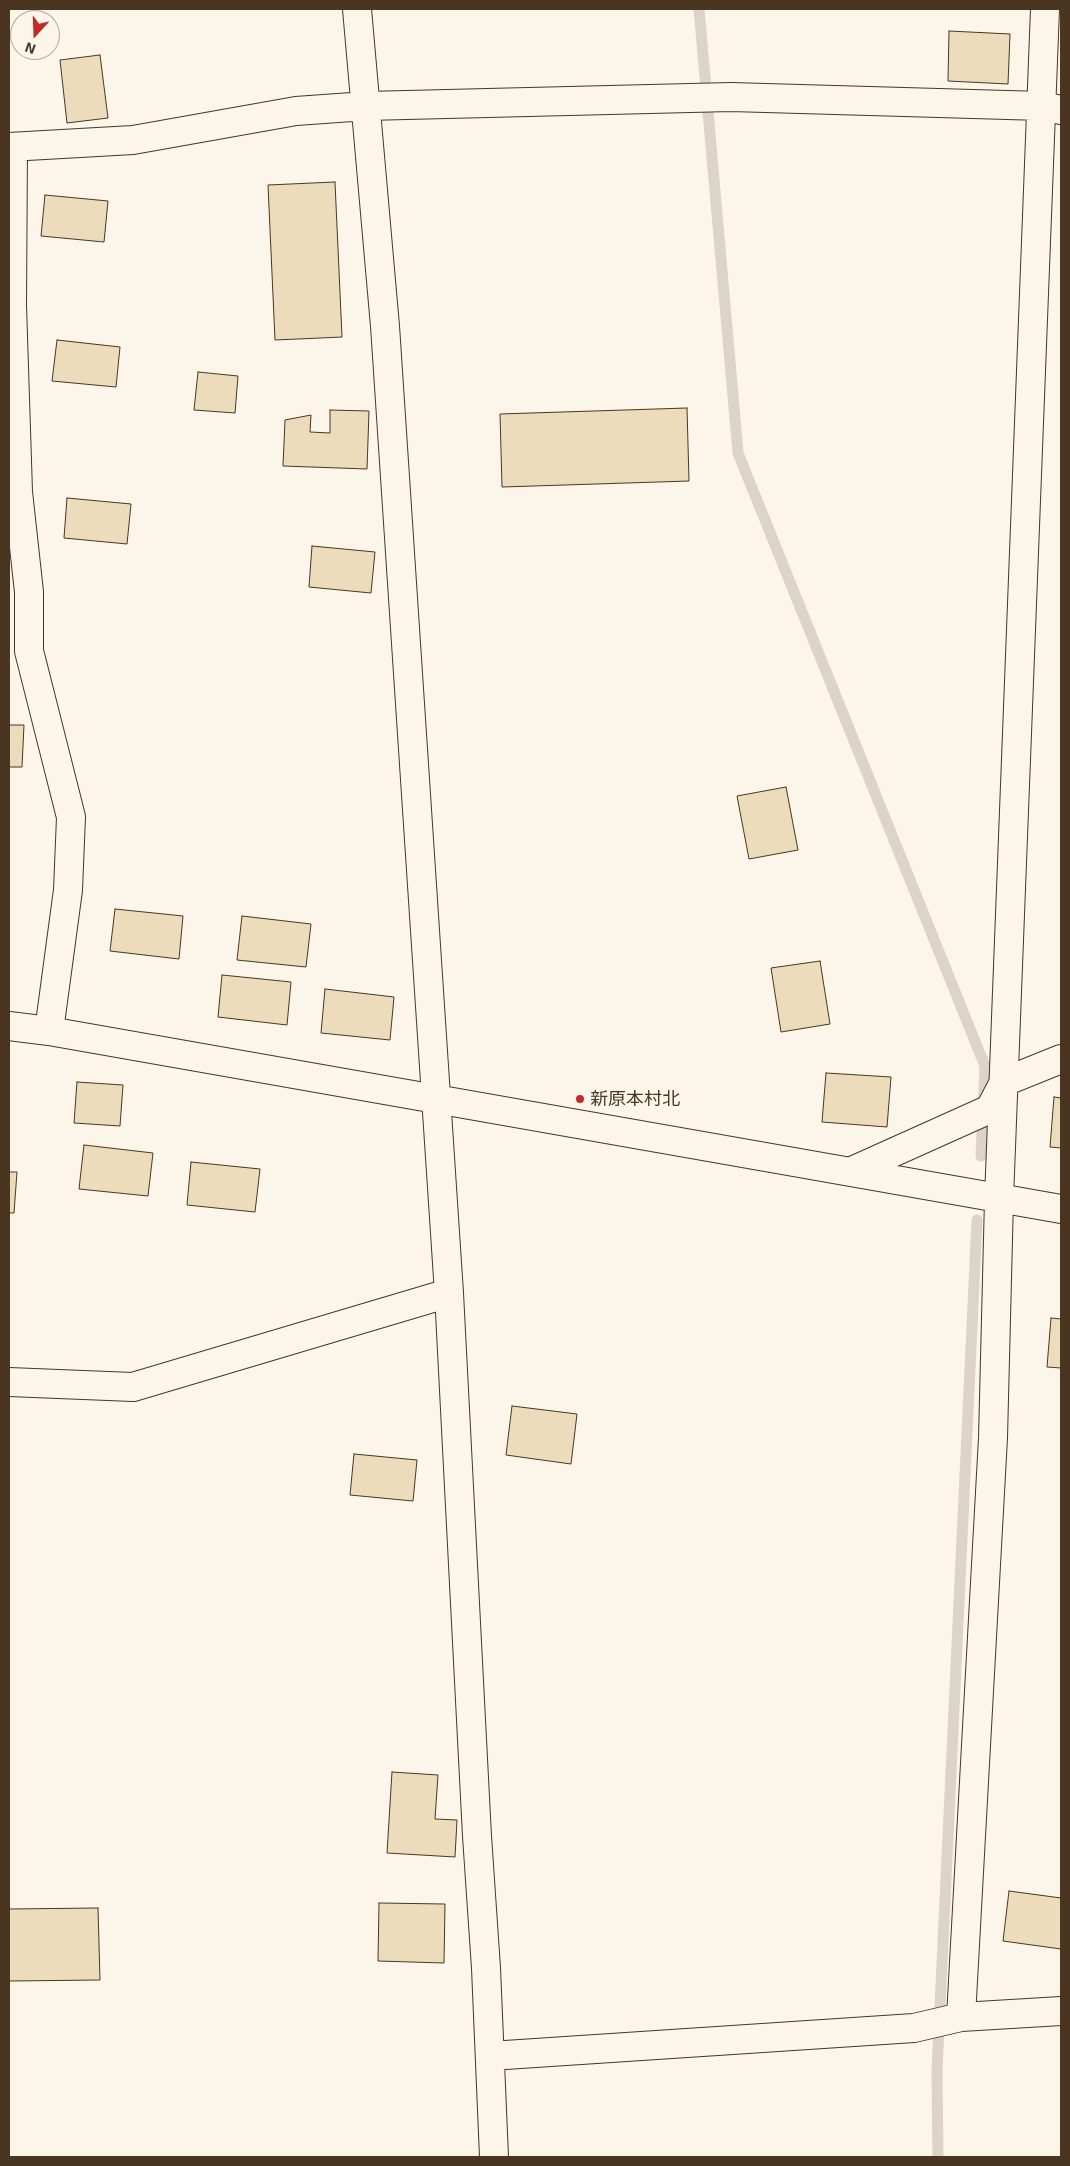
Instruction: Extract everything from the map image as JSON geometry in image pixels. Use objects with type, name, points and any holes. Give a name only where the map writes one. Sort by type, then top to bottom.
[{"type":"street","points":[[357,9],[386,326],[449,1293],[494,2157]]},
{"type":"street","points":[[959,2017],[993,1438],[1004,1082],[1052,108],[1045,9]]},
{"type":"street","points":[[49,1030],[68,890],[71,817],[19,653],[29,592],[18,492],[12,305],[11,147],[133,140],[296,111],[366,106],[731,97],[1052,108]]},
{"type":"street","points":[[9,1026],[49,1030],[1061,1209]]},
{"type":"street","points":[[852,1171],[980,1113],[1004,1082],[1061,1058]]},
{"type":"street","points":[[9,1382],[133,1388],[449,1293]]},
{"type":"street","points":[[490,2056],[914,2028],[959,2017],[1061,2011]]},
{"type":"building","points":[[949,31],[1010,34],[1008,84],[948,81]]},
{"type":"building","points":[[100,55],[108,118],[67,123],[60,60]]},
{"type":"building","points":[[335,182],[342,337],[275,340],[268,185]]},
{"type":"building","points":[[45,195],[108,201],[104,242],[41,236]]},
{"type":"building","points":[[57,340],[120,347],[116,387],[52,381]]},
{"type":"building","points":[[198,372],[238,376],[235,413],[194,410]]},
{"type":"building","points":[[687,408],[689,481],[502,487],[500,414]]},
{"type":"building","points":[[330,410],[369,411],[367,469],[283,466],[285,420],[311,415],[310,432],[330,433]]},
{"type":"building","points":[[67,498],[131,504],[127,544],[64,538]]},
{"type":"building","points":[[312,546],[375,552],[371,593],[309,587]]},
{"type":"building","points":[[9,725],[24,725],[22,767],[9,767]]},
{"type":"building","points":[[786,787],[798,850],[749,859],[737,796]]},
{"type":"building","points":[[115,909],[183,916],[179,959],[110,951]]},
{"type":"building","points":[[242,916],[311,924],[306,967],[237,960]]},
{"type":"building","points":[[820,961],[830,1024],[781,1032],[771,968]]},
{"type":"building","points":[[222,975],[291,982],[287,1025],[218,1017]]},
{"type":"building","points":[[325,989],[394,997],[390,1040],[321,1033]]},
{"type":"building","points":[[826,1073],[891,1077],[887,1127],[822,1122]]},
{"type":"building","points":[[77,1082],[123,1085],[120,1126],[74,1123]]},
{"type":"building","points":[[1054,1097],[1061,1098],[1061,1148],[1050,1147]]},
{"type":"building","points":[[84,1145],[153,1153],[148,1196],[79,1189]]},
{"type":"building","points":[[191,1162],[260,1169],[255,1212],[187,1205]]},
{"type":"building","points":[[9,1172],[17,1172],[14,1213],[9,1213]]},
{"type":"building","points":[[1051,1318],[1061,1319],[1061,1368],[1047,1367]]},
{"type":"building","points":[[512,1406],[577,1414],[571,1464],[506,1455]]},
{"type":"building","points":[[354,1454],[417,1460],[413,1501],[350,1495]]},
{"type":"building","points":[[392,1772],[438,1775],[435,1819],[457,1820],[455,1857],[387,1853]]},
{"type":"building","points":[[1009,1891],[1061,1898],[1061,1949],[1003,1941]]},
{"type":"building","points":[[379,1903],[445,1904],[444,1963],[378,1961]]},
{"type":"building","points":[[98,1908],[100,1980],[9,1981],[9,1909]]},
{"type":"waterway","points":[[699,9],[738,453],[985,1066],[981,1156]]},
{"type":"waterway","points":[[938,2157],[937,2070],[977,1220]]},
{"type":"place","name":"新原本村北","points":[[580,1099]]}]
